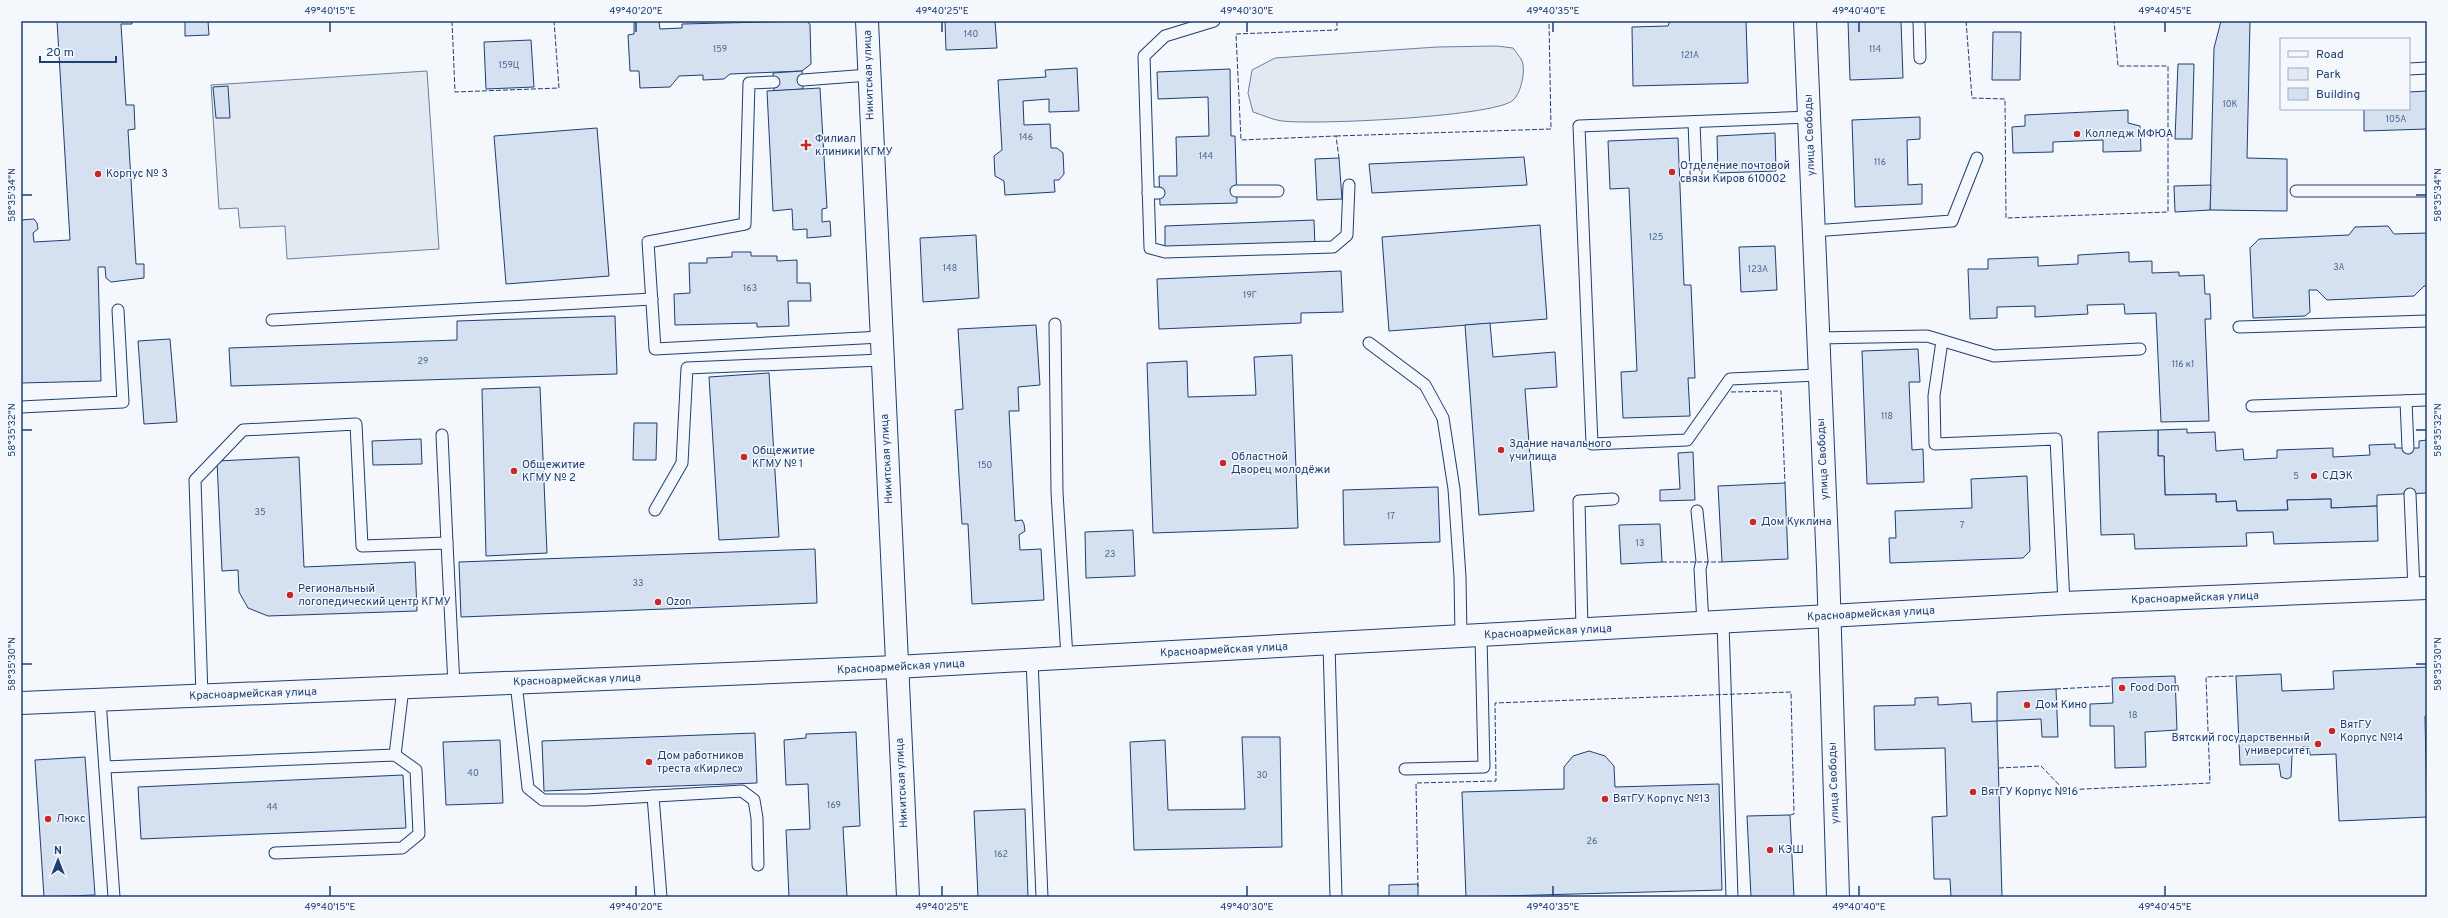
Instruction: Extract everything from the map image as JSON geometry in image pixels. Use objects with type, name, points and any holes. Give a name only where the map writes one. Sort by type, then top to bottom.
[{"type":"street","name":"Никитская улица","points":[[867,21],[896,667],[908,897]]},
{"type":"street","name":"улица Свободы","points":[[1805,21],[1838,897]]},
{"type":"street","name":"Красноармейская улица","points":[[21,703],[896,667],[2064,603],[2420,589]]},
{"type":"lane","points":[[1214,21],[1166,36],[1144,56],[1154,193],[1150,248],[1166,252],[1333,247],[1347,235],[1349,185]]},
{"type":"lane","points":[[1919,21],[1920,58]]},
{"type":"lane","points":[[2410,69],[2427,68]]},
{"type":"lane","points":[[803,80],[869,75]]},
{"type":"lane","points":[[774,82],[749,83],[745,224],[648,242],[655,349],[881,337]]},
{"type":"lane","points":[[1809,117],[1579,126],[1592,444],[1687,440],[1730,379],[1818,375]]},
{"type":"lane","points":[[1694,122],[1696,173]]},
{"type":"lane","points":[[1813,231],[1952,221],[1977,158]]},
{"type":"lane","points":[[1236,191],[1278,190]]},
{"type":"lane","points":[[2296,190],[2427,190]]},
{"type":"lane","points":[[272,320],[652,299]]},
{"type":"lane","points":[[21,408],[123,402],[118,310]]},
{"type":"lane","points":[[2239,327],[2427,321]]},
{"type":"lane","points":[[1055,324],[1057,492],[1067,658]]},
{"type":"lane","points":[[1817,338],[1927,336],[1994,356],[2140,350]]},
{"type":"lane","points":[[1942,341],[1934,396],[1935,444],[2056,439],[2064,603]]},
{"type":"lane","points":[[1369,343],[1425,385],[1443,418],[1454,490],[1460,577],[1471,636],[1484,767],[1405,769]]},
{"type":"lane","points":[[655,510],[682,463],[687,368],[882,360]]},
{"type":"lane","points":[[2406,400],[2408,448]]},
{"type":"lane","points":[[2252,406],[2427,400]]},
{"type":"lane","points":[[202,696],[195,480],[243,430],[356,424],[362,546],[447,543]]},
{"type":"lane","points":[[442,435],[454,686]]},
{"type":"lane","points":[[2410,494],[2420,589]]},
{"type":"lane","points":[[1582,630],[1579,501],[1613,499]]},
{"type":"lane","points":[[1697,511],[1702,561],[1700,569],[1713,623],[1732,897]]},
{"type":"lane","points":[[1329,644],[1336,897]]},
{"type":"lane","points":[[1032,660],[1042,897]]},
{"type":"lane","points":[[516,683],[528,788],[543,800],[742,791],[754,800],[757,818],[758,865]]},
{"type":"lane","points":[[395,755],[403,688]]},
{"type":"lane","points":[[100,700],[114,897]]},
{"type":"lane","points":[[105,767],[395,755],[416,770],[419,834],[402,848],[275,853]]},
{"type":"lane","points":[[653,796],[661,897]]},
{"type":"green space","points":[[1497,46],[1513,48],[1522,61],[1523,76],[1520,88],[1515,98],[1512,101],[1497,107],[1438,115],[1364,121],[1282,121],[1253,112],[1248,93],[1252,70],[1275,58],[1437,47]]},
{"type":"green space","points":[[427,71],[439,249],[287,259],[285,226],[240,228],[238,208],[219,209],[211,85]]},
{"type":"building","name":"Корпус № 3","points":[[57,21],[132,21],[132,24],[121,24],[126,105],[134,105],[135,129],[128,130],[136,264],[144,264],[144,278],[111,282],[106,278],[105,267],[98,267],[101,381],[21,383],[21,220],[34,219],[37,223],[38,229],[33,233],[34,242],[70,240]]},
{"type":"building","points":[[185,21],[208,21],[209,35],[185,36]]},
{"type":"building","points":[[634,21],[664,21],[659,22],[660,29],[682,28],[682,24],[806,21],[810,24],[811,64],[802,71],[730,74],[724,79],[703,80],[703,75],[679,76],[670,87],[640,88],[639,71],[630,71],[628,35],[634,34]]},
{"type":"building","points":[[945,21],[995,21],[997,48],[946,50]]},
{"type":"building","points":[[1670,21],[1746,21],[1748,83],[1633,86],[1632,27],[1668,26]]},
{"type":"building","points":[[1848,21],[1901,21],[1903,78],[1850,80]]},
{"type":"building","points":[[2221,21],[2250,21],[2247,158],[2287,159],[2287,211],[2210,210],[2214,48]]},
{"type":"building","points":[[1993,32],[2021,32],[2020,80],[1992,80]]},
{"type":"building","points":[[531,40],[534,87],[486,89],[484,42]]},
{"type":"building","points":[[2178,64],[2194,64],[2192,139],[2175,139]]},
{"type":"building","points":[[1077,68],[1079,111],[1049,112],[1049,99],[1023,101],[1024,125],[1050,124],[1051,148],[1057,148],[1063,153],[1064,174],[1059,180],[1054,180],[1055,192],[1005,195],[1004,181],[995,176],[994,156],[1002,150],[998,80],[1046,77],[1045,70]]},
{"type":"building","points":[[1230,69],[1231,136],[1235,136],[1237,203],[1160,205],[1159,176],[1177,176],[1176,137],[1209,136],[1208,97],[1158,99],[1157,72]]},
{"type":"building","points":[[802,71],[803,89],[774,91],[773,73]]},
{"type":"building","points":[[228,86],[230,118],[216,118],[213,87]]},
{"type":"building","points":[[820,88],[827,208],[822,209],[822,222],[830,221],[831,236],[807,238],[807,229],[793,230],[792,209],[773,211],[767,91]]},
{"type":"building","points":[[2427,91],[2427,129],[2364,131],[2364,110],[2410,110],[2410,92]]},
{"type":"building","name":"Колледж МФЮА","points":[[2128,110],[2128,123],[2140,126],[2141,151],[2103,152],[2103,140],[2053,142],[2053,152],[2013,153],[2012,127],[2025,126],[2025,115]]},
{"type":"building","points":[[1920,117],[1920,139],[1907,140],[1908,185],[1922,184],[1922,204],[1855,207],[1852,120]]},
{"type":"building","points":[[597,128],[609,276],[506,284],[494,136]]},
{"type":"building","points":[[1775,133],[1776,171],[1718,173],[1717,136]]},
{"type":"building","name":"Отделение почтовой связи Киров 610002","points":[[1678,138],[1684,285],[1691,285],[1695,378],[1688,378],[1690,416],[1623,418],[1621,372],[1637,371],[1629,188],[1610,189],[1608,141]]},
{"type":"building","points":[[1524,157],[1527,185],[1372,193],[1369,164]]},
{"type":"building","points":[[1339,158],[1342,199],[1317,200],[1315,159]]},
{"type":"building","points":[[2211,185],[2210,210],[2175,212],[2174,186]]},
{"type":"building","points":[[1314,220],[1315,247],[1165,252],[1165,226]]},
{"type":"building","points":[[1540,225],[1547,319],[1389,331],[1382,237]]},
{"type":"building","points":[[2388,226],[2394,234],[2427,233],[2427,286],[2424,286],[2414,296],[2327,300],[2317,290],[2309,290],[2310,312],[2305,316],[2253,318],[2250,248],[2259,239],[2349,235],[2355,227]]},
{"type":"building","points":[[976,235],[979,298],[923,302],[920,238]]},
{"type":"building","points":[[1775,246],[1777,290],[1741,292],[1739,247]]},
{"type":"building","points":[[732,252],[751,252],[751,256],[777,256],[777,261],[797,260],[797,283],[810,283],[811,301],[788,301],[789,326],[757,327],[757,323],[675,325],[674,294],[690,293],[689,263],[707,263],[707,258],[732,257]]},
{"type":"building","points":[[2129,252],[2129,262],[2152,261],[2152,273],[2179,272],[2179,276],[2204,275],[2205,294],[2210,294],[2211,319],[2205,319],[2209,421],[2161,422],[2156,313],[2125,314],[2124,304],[2087,305],[2088,314],[2035,317],[2035,306],[1997,307],[1997,318],[1970,319],[1968,269],[1988,269],[1988,259],[2038,257],[2038,266],[2078,264],[2078,255]]},
{"type":"building","points":[[1341,271],[1343,312],[1301,313],[1301,323],[1159,329],[1157,279]]},
{"type":"building","points":[[615,316],[617,374],[231,386],[229,348],[457,340],[457,321]]},
{"type":"building","name":"Здание начального училища","points":[[1490,323],[1493,357],[1555,352],[1557,387],[1525,389],[1534,511],[1479,515],[1465,325]]},
{"type":"building","points":[[1036,325],[1040,385],[1018,387],[1019,411],[1009,411],[1015,521],[1022,520],[1025,531],[1019,535],[1020,550],[1041,549],[1044,600],[972,604],[968,524],[962,524],[955,410],[963,409],[958,329]]},
{"type":"building","points":[[170,339],[177,422],[144,424],[138,341]]},
{"type":"building","points":[[1918,349],[1920,382],[1909,382],[1912,450],[1923,449],[1924,482],[1867,484],[1862,351]]},
{"type":"building","name":"Областной Дворец молодёжи","points":[[1292,355],[1298,528],[1153,533],[1147,363],[1187,361],[1188,397],[1256,395],[1254,357]]},
{"type":"building","name":"Общежитие КГМУ № 1","points":[[769,373],[779,537],[719,540],[709,377]]},
{"type":"building","name":"Общежитие КГМУ № 2","points":[[540,387],[547,553],[486,556],[482,389]]},
{"type":"building","points":[[634,423],[657,423],[656,460],[633,460]]},
{"type":"building","points":[[2187,429],[2187,433],[2215,432],[2216,451],[2243,449],[2244,460],[2277,458],[2277,450],[2333,448],[2333,457],[2370,455],[2369,445],[2395,444],[2395,448],[2419,448],[2419,441],[2427,440],[2427,493],[2377,495],[2377,506],[2331,508],[2331,499],[2287,500],[2288,510],[2237,511],[2236,501],[2216,502],[2216,494],[2165,495],[2164,456],[2158,456],[2158,430]]},
{"type":"building","points":[[2158,430],[2158,456],[2164,456],[2165,495],[2216,494],[2216,502],[2236,501],[2237,511],[2288,510],[2287,500],[2331,499],[2331,508],[2377,506],[2378,541],[2274,544],[2273,532],[2246,533],[2247,546],[2135,549],[2134,534],[2101,535],[2098,432]]},
{"type":"building","points":[[421,439],[422,464],[373,465],[372,441]]},
{"type":"building","points":[[1693,452],[1695,500],[1660,501],[1660,490],[1680,489],[1678,453]]},
{"type":"building","points":[[299,457],[304,567],[415,562],[417,611],[268,616],[248,608],[239,592],[238,570],[222,571],[217,461]]},
{"type":"building","points":[[2027,476],[2030,551],[2023,558],[1890,563],[1889,538],[1896,538],[1895,511],[1972,508],[1971,479]]},
{"type":"building","name":"Дом Куклина","points":[[1785,483],[1788,559],[1722,562],[1718,486]]},
{"type":"building","points":[[1438,487],[1440,542],[1344,545],[1343,490]]},
{"type":"building","points":[[1660,524],[1662,562],[1621,564],[1619,525]]},
{"type":"building","points":[[1133,530],[1135,576],[1086,578],[1085,532]]},
{"type":"building","points":[[815,549],[817,603],[461,617],[459,562]]},
{"type":"building","name":"ВятГУ Корпус №14","points":[[2427,667],[2427,716],[2425,716],[2427,817],[2339,821],[2336,754],[2310,755],[2309,747],[2302,747],[2292,756],[2291,777],[2287,779],[2281,777],[2279,764],[2240,765],[2236,676],[2281,674],[2282,691],[2334,689],[2333,671]]},
{"type":"building","points":[[2175,676],[2177,730],[2145,732],[2146,767],[2115,768],[2114,726],[2090,726],[2090,704],[2113,703],[2112,678]]},
{"type":"building","name":"Дом Кино","points":[[2056,689],[2058,737],[2042,737],[2041,719],[1997,721],[1997,692]]},
{"type":"building","name":"ВятГУ Корпус №16","points":[[1938,697],[1938,705],[1971,703],[1972,722],[1997,721],[2002,897],[1951,897],[1950,879],[1934,879],[1932,817],[1947,816],[1945,748],[1875,750],[1874,706],[1915,705],[1915,698]]},
{"type":"building","points":[[856,732],[860,826],[843,827],[847,897],[789,897],[786,830],[810,829],[808,784],[786,785],[784,740],[806,738],[806,734]]},
{"type":"building","name":"Дом работников треста «Кирлес»","points":[[755,733],[757,783],[544,791],[542,741]]},
{"type":"building","points":[[1242,737],[1280,737],[1282,847],[1134,850],[1130,742],[1165,740],[1168,810],[1245,809]]},
{"type":"building","points":[[500,740],[503,803],[446,805],[443,742]]},
{"type":"building","name":"ВятГУ Корпус №13","points":[[1589,751],[1605,756],[1614,766],[1615,787],[1719,784],[1722,890],[1466,897],[1462,792],[1564,789],[1564,767],[1573,756]]},
{"type":"building","points":[[85,757],[95,895],[44,897],[35,760]]},
{"type":"building","points":[[403,775],[406,828],[141,839],[138,787]]},
{"type":"building","points":[[1025,809],[1028,897],[978,897],[974,811]]},
{"type":"building","points":[[1790,815],[1794,897],[1751,897],[1747,816]]},
{"type":"building","points":[[1418,884],[1418,897],[1389,897],[1389,885]]},
{"type":"fence","points":[[452,21],[455,92],[559,88],[554,21]]},
{"type":"fence","points":[[1337,21],[1337,30],[1236,34],[1241,140],[1336,136],[1339,158]]},
{"type":"fence","points":[[1336,136],[1551,129],[1549,21]]},
{"type":"fence","points":[[1966,21],[1972,98],[2005,99],[2006,218],[2168,212],[2168,66],[2118,66],[2114,21]]},
{"type":"fence","points":[[1731,392],[1781,391],[1785,483]]},
{"type":"fence","points":[[1662,562],[1722,562]]},
{"type":"fence","points":[[1999,768],[2041,766],[2064,790],[2210,783],[2206,677],[2236,676]]},
{"type":"fence","points":[[2056,689],[2112,686]]},
{"type":"fence","points":[[1418,887],[1416,783],[1496,781],[1495,703],[1791,692],[1794,814],[1790,815]]},
{"type":"place","name":"Колледж МФЮА","points":[[2077,134]]},
{"type":"place","name":"Филиал клиники КГМУ","points":[[806,145]]},
{"type":"place","name":"Отделение почтовой связи Киров 610002","points":[[1672,172]]},
{"type":"place","name":"Корпус № 3","points":[[98,174]]},
{"type":"place","name":"Здание начального училища","points":[[1501,450]]},
{"type":"place","name":"Общежитие КГМУ № 1","points":[[744,457]]},
{"type":"place","name":"Областной Дворец молодёжи","points":[[1223,463]]},
{"type":"place","name":"Общежитие КГМУ № 2","points":[[514,471]]},
{"type":"place","name":"СДЭК","points":[[2314,476]]},
{"type":"place","name":"Дом Куклина","points":[[1753,522]]},
{"type":"place","name":"Региональный логопедический центр КГМУ","points":[[290,595]]},
{"type":"place","name":"Ozon","points":[[658,602]]},
{"type":"place","name":"Food Dom","points":[[2122,688]]},
{"type":"place","name":"Дом Кино","points":[[2027,705]]},
{"type":"place","name":"ВятГУ Корпус №14","points":[[2332,731]]},
{"type":"place","name":"Вятский государственный университет","points":[[2318,744]]},
{"type":"place","name":"Дом работников треста «Кирлес»","points":[[649,762]]},
{"type":"place","name":"ВятГУ Корпус №16","points":[[1973,792]]},
{"type":"place","name":"ВятГУ Корпус №13","points":[[1605,799]]},
{"type":"place","name":"Люкс","points":[[48,819]]},
{"type":"place","name":"КЭШ","points":[[1770,850]]}]
